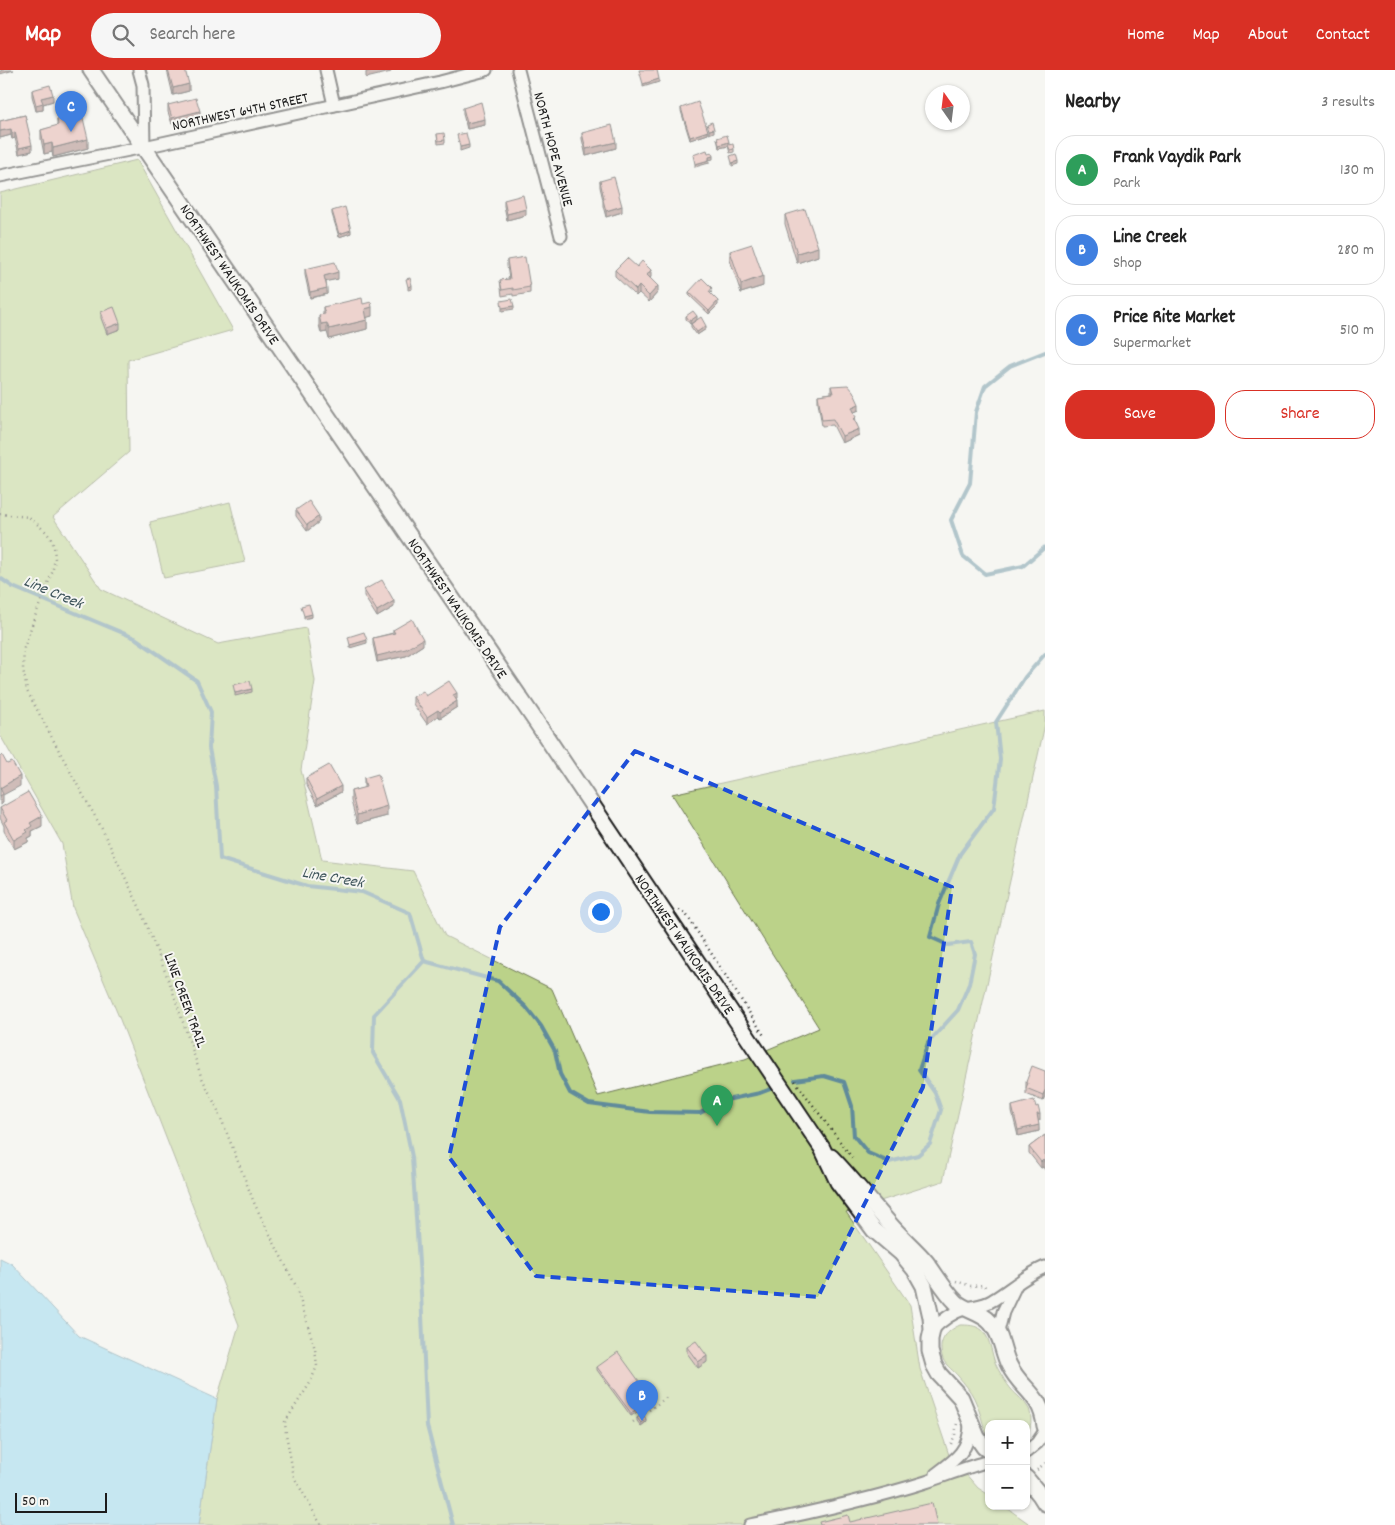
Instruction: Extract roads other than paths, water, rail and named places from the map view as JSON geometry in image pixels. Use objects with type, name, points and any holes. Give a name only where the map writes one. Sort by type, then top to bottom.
[{"type":"main road","name":"NORTHWEST WAUKOMIS DRIVE","points":[[91,70],[535,720],[822,1148],[838,1182],[874,1230],[902,1253],[915,1270],[924,1286],[931,1317],[930,1351],[934,1365],[939,1374],[961,1398],[977,1437],[985,1448]]},
{"type":"main road","name":"NORTHWEST WAUKOMIS DRIVE","points":[[822,1148],[926,1263],[945,1290],[957,1303],[991,1322],[998,1332],[1013,1374],[1040,1405],[1045,1426]]},
{"type":"main road","points":[[1030,1483],[1045,1503]]},
{"type":"street","points":[[139,70],[143,85],[144,147]]},
{"type":"street","points":[[326,70],[334,106]]},
{"type":"street","name":"NORTHWEST 64TH STREET","points":[[0,176],[334,106],[486,70]]},
{"type":"street","name":"NORTH HOPE AVENUE","points":[[518,70],[561,236]]},
{"type":"street","points":[[932,1330],[948,1317],[966,1308],[980,1306],[992,1301],[1026,1276],[1045,1267]]},
{"type":"street","points":[[998,1332],[1003,1312],[1017,1283]]},
{"type":"street","points":[[927,1482],[954,1461],[961,1452],[970,1436],[970,1418]]},
{"type":"street","points":[[1030,1449],[1037,1443],[1045,1431]]},
{"type":"street","points":[[750,1525],[844,1504],[927,1482],[985,1462]]},
{"type":"water","points":[[0,1258],[12,1264],[79,1336],[217,1399],[199,1525],[0,1525]]},
{"type":"waterway","points":[[1045,352],[1010,366],[985,386],[976,412],[970,483],[951,520],[963,556],[985,574],[1023,566],[1045,547]]},
{"type":"waterway","name":"Line Creek","points":[[0,578],[13,587],[135,638],[197,681],[211,712],[209,748],[216,786],[220,859],[307,886],[362,892],[410,913],[424,961],[374,1015],[373,1053],[400,1099],[412,1157],[427,1426],[453,1525]]},
{"type":"waterway","points":[[795,1080],[824,1076],[844,1082],[852,1106],[854,1136],[868,1153],[889,1162],[918,1155],[930,1144],[941,1110],[935,1093],[919,1070],[928,1043],[958,1010],[969,984],[975,954],[971,942],[948,945],[930,937],[939,904],[960,854],[994,808],[1000,759],[996,722],[1025,677],[1045,654]]},
{"type":"waterway","points":[[424,961],[498,981],[526,1007],[541,1026],[555,1051],[560,1074],[570,1093],[589,1104],[650,1112],[700,1113],[726,1100],[760,1093],[776,1087]]},
{"type":"place","name":"Price Rite Market","points":[[71,132]]},
{"type":"place","name":"Frank Vaydik Park","points":[[717,1126]]},
{"type":"place","name":"Line Creek","points":[[642,1421]]}]
